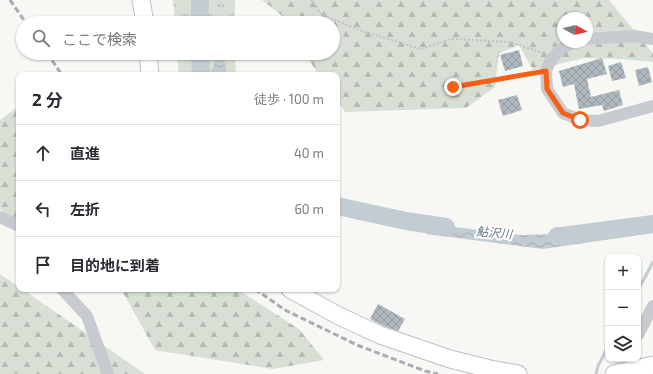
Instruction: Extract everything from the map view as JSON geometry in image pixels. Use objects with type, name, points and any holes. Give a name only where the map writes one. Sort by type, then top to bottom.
[{"type":"street","points":[[141,0],[144,16]]},
{"type":"street","points":[[593,39],[634,36],[653,39]]},
{"type":"street","points":[[563,48],[550,61],[546,71],[547,89],[563,113],[580,120],[598,121],[653,106]]},
{"type":"street","points":[[149,60],[150,72]]},
{"type":"street","points":[[0,217],[16,225]]},
{"type":"street","points":[[65,292],[86,316],[100,349],[108,374]]},
{"type":"street","points":[[295,292],[337,316],[380,335],[450,359],[518,374]]},
{"type":"street","points":[[641,329],[653,306]]},
{"type":"street","points":[[622,368],[653,365]]},
{"type":"path","points":[[311,0],[322,15],[324,16]]},
{"type":"path","points":[[340,22],[362,31],[421,49],[451,39],[510,42],[544,53]]},
{"type":"path","points":[[453,87],[546,71]]},
{"type":"green space","points":[[173,0],[235,0],[235,16],[174,16]]},
{"type":"green space","points":[[262,0],[609,0],[653,53],[653,62],[622,59],[584,58],[533,70],[519,45],[499,53],[495,87],[466,108],[345,112],[340,104],[340,72],[317,72],[309,60],[340,60],[340,16],[282,16]]},
{"type":"green space","points":[[178,60],[235,60],[236,72],[179,72]]},
{"type":"green space","points":[[16,108],[16,222],[0,209],[0,120]]},
{"type":"green space","points":[[0,274],[16,285],[16,292],[26,292],[145,374],[0,374]]},
{"type":"green space","points":[[123,292],[242,292],[299,329],[324,360],[273,369],[155,350]]},
{"type":"water","points":[[215,60],[224,60],[226,72],[211,72]]},
{"type":"water","points":[[653,216],[653,233],[543,249],[426,234],[421,223],[521,235],[586,233]]},
{"type":"building","points":[[519,50],[523,66],[505,71],[500,55]]},
{"type":"building","points":[[602,58],[607,74],[587,79],[591,97],[619,90],[623,105],[604,111],[602,105],[579,109],[574,84],[563,87],[559,71]]},
{"type":"building","points":[[621,62],[626,78],[612,81],[608,66]]},
{"type":"building","points":[[648,67],[652,82],[639,86],[635,70]]},
{"type":"building","points":[[517,95],[522,110],[503,116],[498,100]]},
{"type":"building","points":[[378,304],[405,319],[398,331],[370,319]]},
{"type":"waterway","name":"鮎沢川","points":[[199,16],[200,0]]},
{"type":"waterway","name":"鮎沢川","points":[[200,60],[201,72]]},
{"type":"waterway","name":"鮎沢川","points":[[340,207],[406,221],[446,227]]},
{"type":"waterway","name":"鮎沢川","points":[[557,236],[653,224]]},
{"type":"waterway","points":[[641,284],[653,262]]},
{"type":"waterway","points":[[596,374],[598,366],[605,353]]},
{"type":"railway","points":[[10,0],[21,16]]},
{"type":"railway","points":[[52,60],[60,72]]},
{"type":"railway","points":[[259,292],[285,310],[357,345],[425,371],[438,374]]},
{"type":"route","points":[[453,87],[546,71],[547,89],[563,113],[580,120]]}]
